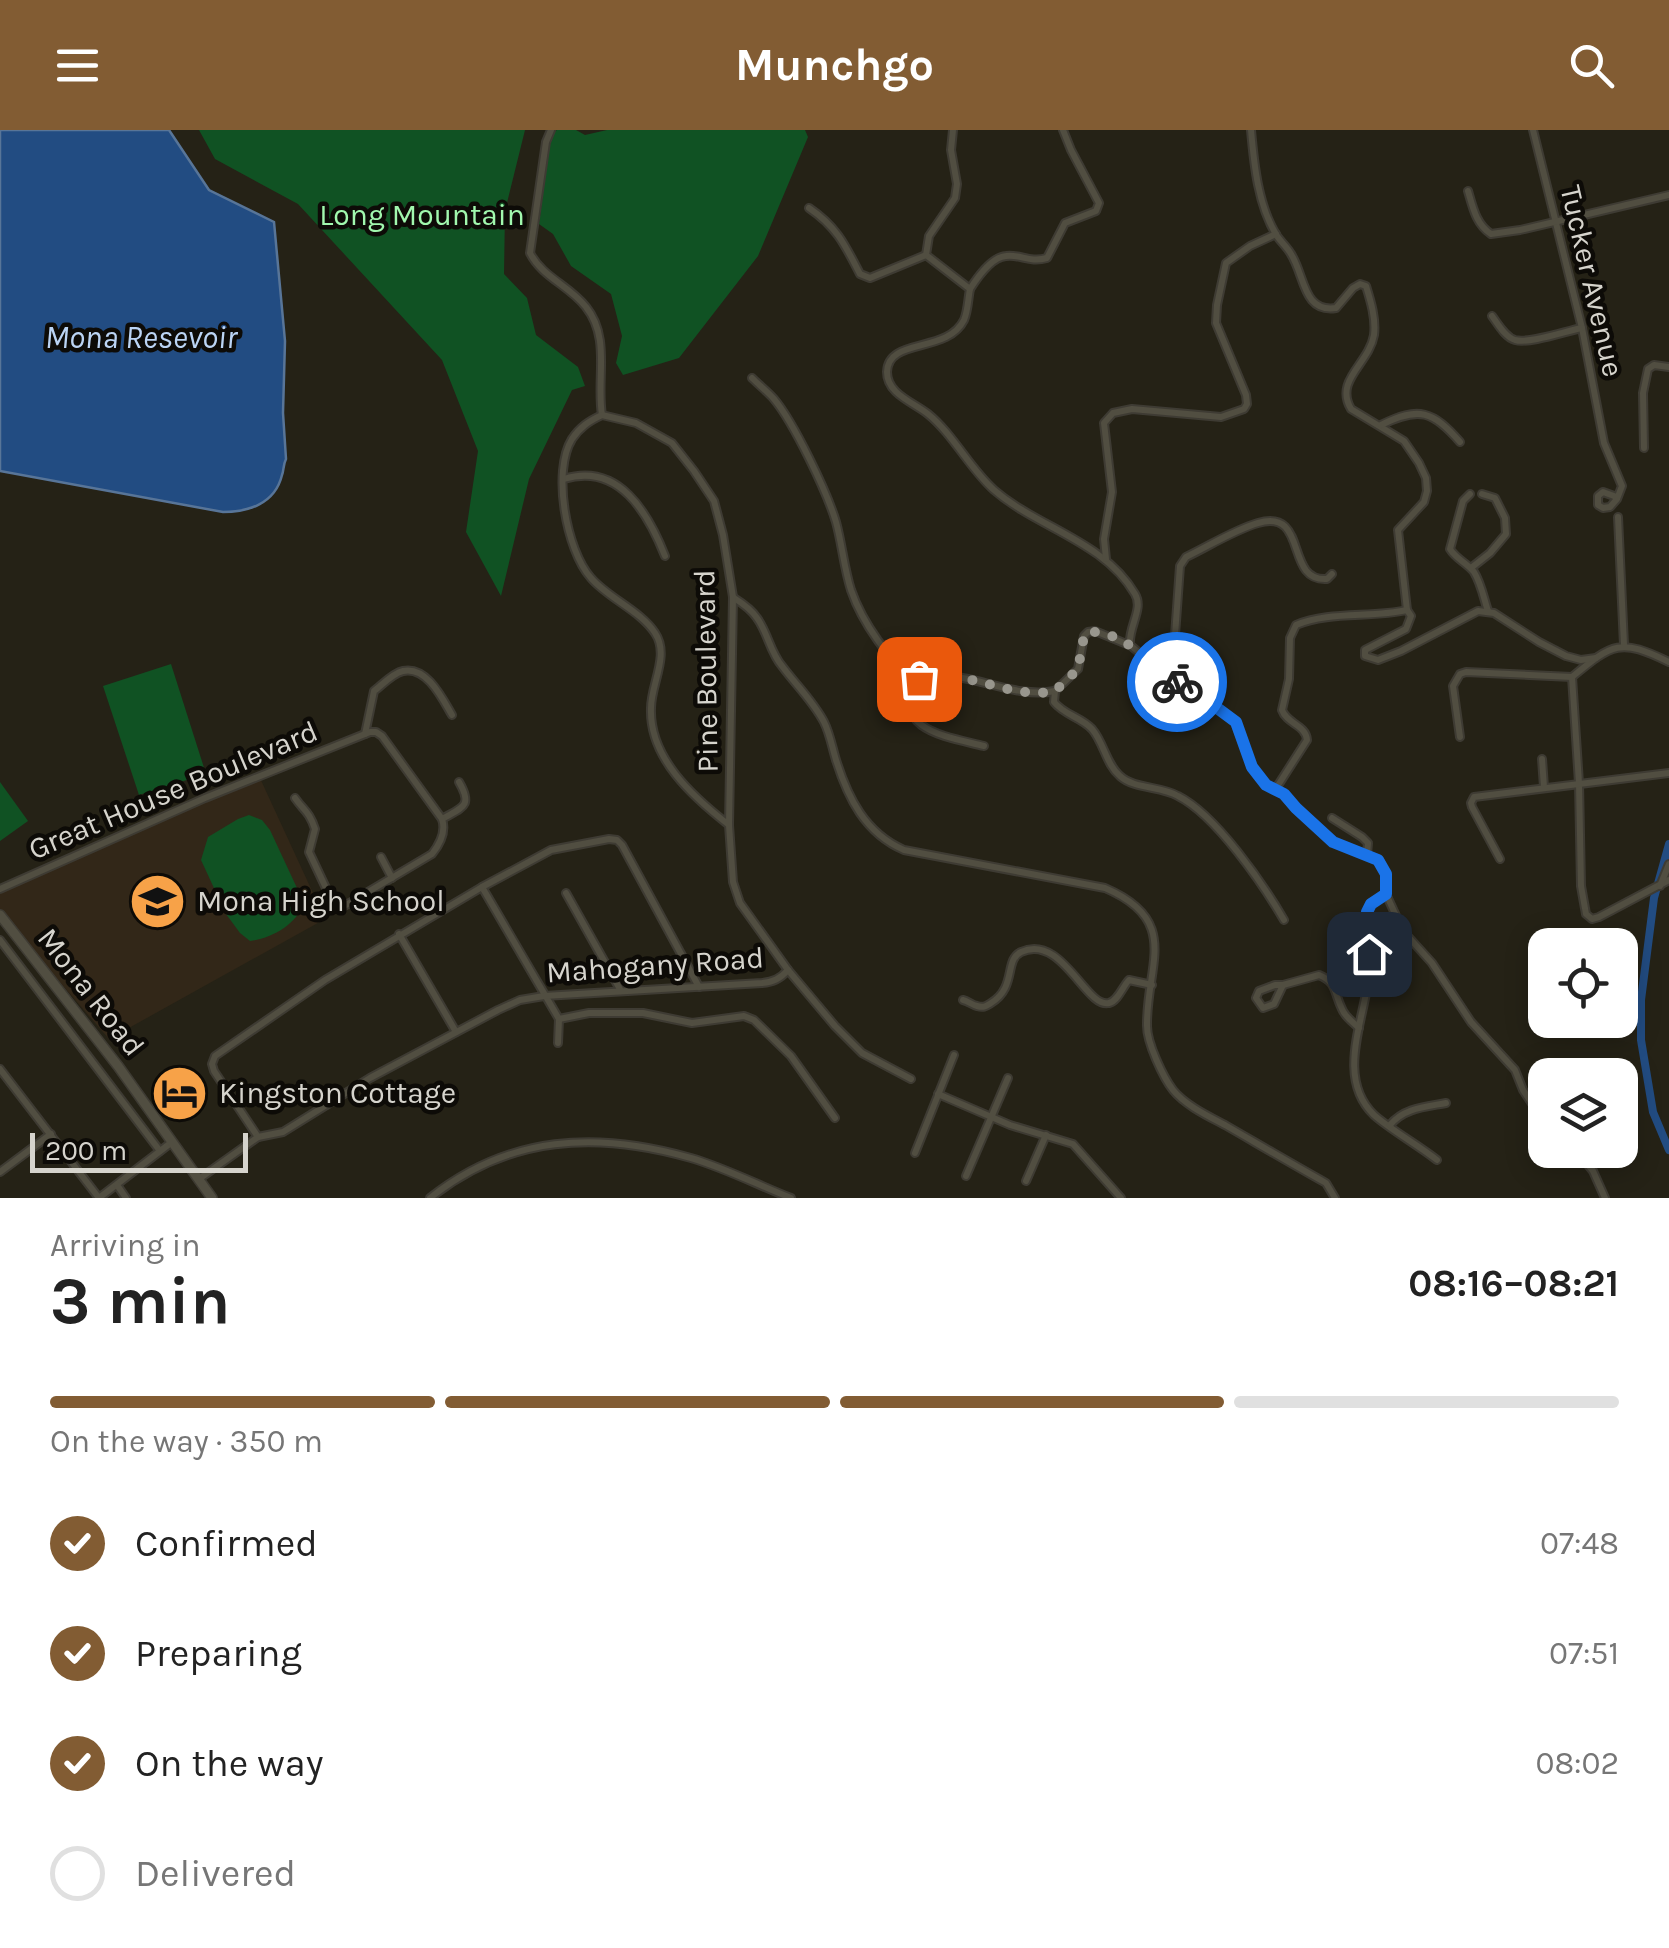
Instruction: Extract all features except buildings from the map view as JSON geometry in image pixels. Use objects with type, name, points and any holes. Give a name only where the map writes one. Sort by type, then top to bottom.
[{"type":"street","points":[[551,130],[530,253],[535,263],[573,292],[592,316],[599,334],[602,415]]},
{"type":"street","points":[[926,255],[929,236],[955,198],[953,130]]},
{"type":"street","points":[[1063,130],[1099,208],[1064,223],[1047,258],[1033,262],[1010,256],[999,258],[970,289],[960,326],[945,340],[908,348],[893,356],[887,369],[893,389],[930,415],[996,492],[1106,559],[1136,594],[1138,612],[1130,630],[1130,645]]},
{"type":"street","points":[[1251,130],[1262,201],[1276,234],[1291,253],[1311,302],[1319,308],[1336,308],[1354,288],[1366,286],[1374,338],[1346,386],[1351,409],[1408,446],[1427,484],[1424,502],[1398,530],[1406,610],[1412,616],[1406,629],[1366,648],[1365,656],[1384,658],[1470,612],[1488,611],[1566,656],[1596,658]]},
{"type":"street","name":"Tucker Avenue","points":[[1533,130],[1582,328],[1604,443],[1622,486],[1617,500]]},
{"type":"street","points":[[1468,191],[1475,216],[1492,234],[1669,195]]},
{"type":"street","points":[[809,208],[835,229],[860,274],[866,277],[926,255]]},
{"type":"street","points":[[1106,559],[1104,539],[1112,492],[1104,423],[1113,412],[1132,409],[1221,417],[1244,409],[1246,395],[1216,323],[1220,289],[1230,258],[1276,234]]},
{"type":"street","points":[[926,255],[970,289]]},
{"type":"street","points":[[1492,316],[1506,335],[1516,341],[1582,328]]},
{"type":"street","points":[[1644,448],[1643,393],[1648,370],[1654,365],[1669,367]]},
{"type":"street","points":[[752,378],[774,399],[792,428],[836,521],[852,592],[862,615],[903,670],[919,679],[948,675],[1026,693],[1055,691],[1078,669],[1088,632],[1130,645],[1236,722],[1252,767],[1266,785],[1284,794],[1333,842],[1378,860],[1386,874],[1386,894],[1403,931],[1432,963],[1472,1022],[1515,1070],[1528,1098]]},
{"type":"street","points":[[1381,425],[1412,413],[1430,415],[1460,442]]},
{"type":"street","name":"Pine Boulevard","points":[[729,826],[704,806],[658,748],[650,708],[661,652],[656,633],[582,566],[569,533],[563,492],[564,462],[580,428],[602,415],[636,423],[672,443],[714,502],[733,597],[729,826],[736,894],[788,970],[834,1026],[862,1053],[912,1079]]},
{"type":"street","points":[[564,479],[598,478],[624,490],[652,524],[664,556]]},
{"type":"street","points":[[1470,494],[1462,501],[1450,549],[1476,575],[1488,611]]},
{"type":"street","points":[[1471,568],[1506,534],[1505,518],[1495,498],[1482,494]]},
{"type":"street","points":[[1618,516],[1624,645]]},
{"type":"street","points":[[1172,679],[1180,566],[1186,557],[1259,522],[1277,522],[1293,536],[1306,573],[1316,580],[1326,580],[1332,574]]},
{"type":"street","points":[[733,597],[757,617],[781,666],[825,724],[854,804],[878,835],[904,850],[1105,888],[1132,902],[1156,938],[1148,1038],[1174,1091],[1202,1112],[1326,1183],[1334,1198]]},
{"type":"street","points":[[1275,790],[1308,740],[1282,710],[1289,679],[1290,638],[1296,624],[1310,619],[1386,615],[1406,610]]},
{"type":"street","points":[[1460,738],[1453,686],[1460,674],[1474,671],[1572,678],[1596,658],[1624,645],[1669,662]]},
{"type":"street","name":"Great House Boulevard","points":[[365,734],[374,691],[403,671],[425,677],[452,714]]},
{"type":"street","points":[[1572,678],[1581,886],[1586,914],[1592,919],[1599,917],[1669,880]]},
{"type":"street","points":[[919,679],[912,690],[916,723],[936,734],[984,746]]},
{"type":"street","points":[[1055,691],[1054,702],[1092,729],[1122,779],[1169,791],[1208,818],[1284,920]]},
{"type":"street","name":"Great House Boulevard","points":[[0,889],[205,798],[376,732],[442,819],[444,830],[432,854],[341,908],[334,905],[310,852],[316,828],[295,798]]},
{"type":"street","points":[[1542,759],[1544,787]]},
{"type":"street","points":[[1500,859],[1472,807],[1474,796],[1669,772]]},
{"type":"street","points":[[442,819],[467,800],[460,782]]},
{"type":"street","points":[[1332,818],[1362,837],[1368,844],[1367,854]]},
{"type":"street","points":[[258,1136],[214,1071],[215,1056],[325,980],[550,850],[617,840],[699,988]]},
{"type":"street","points":[[381,857],[392,878]]},
{"type":"street","points":[[1659,886],[1669,864]]},
{"type":"street","points":[[482,887],[558,1019],[558,1043]]},
{"type":"street","points":[[566,893],[621,991]]},
{"type":"street","points":[[1386,894],[1371,904],[1367,912],[1370,974],[1354,1057],[1360,1095],[1374,1115],[1437,1160]]},
{"type":"street","name":"Mona Road","points":[[0,915],[212,1198]]},
{"type":"street","points":[[400,934],[456,1032]]},
{"type":"street","points":[[0,940],[160,1151]]},
{"type":"street","points":[[963,1000],[980,1007],[1000,998],[1008,986],[1012,962],[1023,951],[1040,951],[1063,961],[1086,989],[1104,1003],[1116,999],[1129,980],[1152,985]]},
{"type":"street","name":"Mahogany Road","points":[[199,1179],[258,1136],[283,1132],[370,1078],[520,1000],[773,982],[788,970]]},
{"type":"street","points":[[1283,985],[1309,976],[1327,978],[1336,988],[1348,1019],[1360,1028]]},
{"type":"street","points":[[558,1019],[589,1013],[643,1012],[692,1022],[744,1016],[754,1020],[790,1056],[835,1118]]},
{"type":"street","points":[[915,1153],[954,1055]]},
{"type":"street","points":[[0,1070],[99,1198],[173,1142]]},
{"type":"street","points":[[966,1176],[1008,1078]]},
{"type":"street","points":[[938,1094],[1010,1125],[1073,1144],[1121,1198]]},
{"type":"street","points":[[1390,1125],[1398,1115],[1412,1109],[1446,1102]]},
{"type":"street","points":[[0,1172],[51,1134]]},
{"type":"street","points":[[1026,1181],[1046,1135]]},
{"type":"street","points":[[430,1198],[475,1168],[500,1157],[530,1146],[578,1141],[619,1144],[693,1158],[791,1198]]},
{"type":"street","points":[[1591,1168],[1605,1198]]},
{"type":"street","points":[[116,1185],[126,1198]]},
{"type":"shaded area","name":"Mona High School","points":[[259,776],[325,919],[109,1039],[0,913],[0,889]]},
{"type":"green space","name":"Long Mountain","points":[[199,130],[525,130],[505,211],[504,274],[527,298],[536,335],[578,367],[585,386],[572,390],[529,479],[501,596],[466,532],[478,451],[442,360],[298,204],[215,159]]},
{"type":"green space","points":[[557,130],[576,130],[585,135],[607,130],[805,130],[808,137],[758,256],[679,358],[623,375],[616,363],[622,336],[611,294],[571,266],[553,234],[539,224],[549,148]]},
{"type":"green space","points":[[171,664],[206,774],[139,795],[103,686]]},
{"type":"green space","points":[[0,782],[28,821],[0,841]]},
{"type":"green space","points":[[249,815],[262,820],[270,830],[304,903],[282,929],[250,941],[226,914],[201,860],[208,837]]},
{"type":"water","name":"Mona Resevoir","points":[[0,130],[169,130],[209,190],[274,222],[285,341],[286,459],[278,485],[267,499],[251,508],[223,512],[0,471]]},
{"type":"waterway","points":[[1669,844],[1654,898],[1641,1000],[1641,1040],[1653,1112],[1669,1150]]},
{"type":"way so far","points":[[919,679],[948,675],[1026,693],[1055,691],[1078,669],[1084,636],[1094,631],[1130,645],[1177,682]]},
{"type":"place","name":"Mona High School","points":[[158,901]]},
{"type":"place","name":"Kingston Cottage","points":[[180,1093]]},
{"type":"route","points":[[1177,682],[1236,722],[1252,767],[1266,785],[1284,794],[1333,842],[1378,860],[1386,874],[1386,894],[1371,904],[1367,912],[1369,954]]}]
